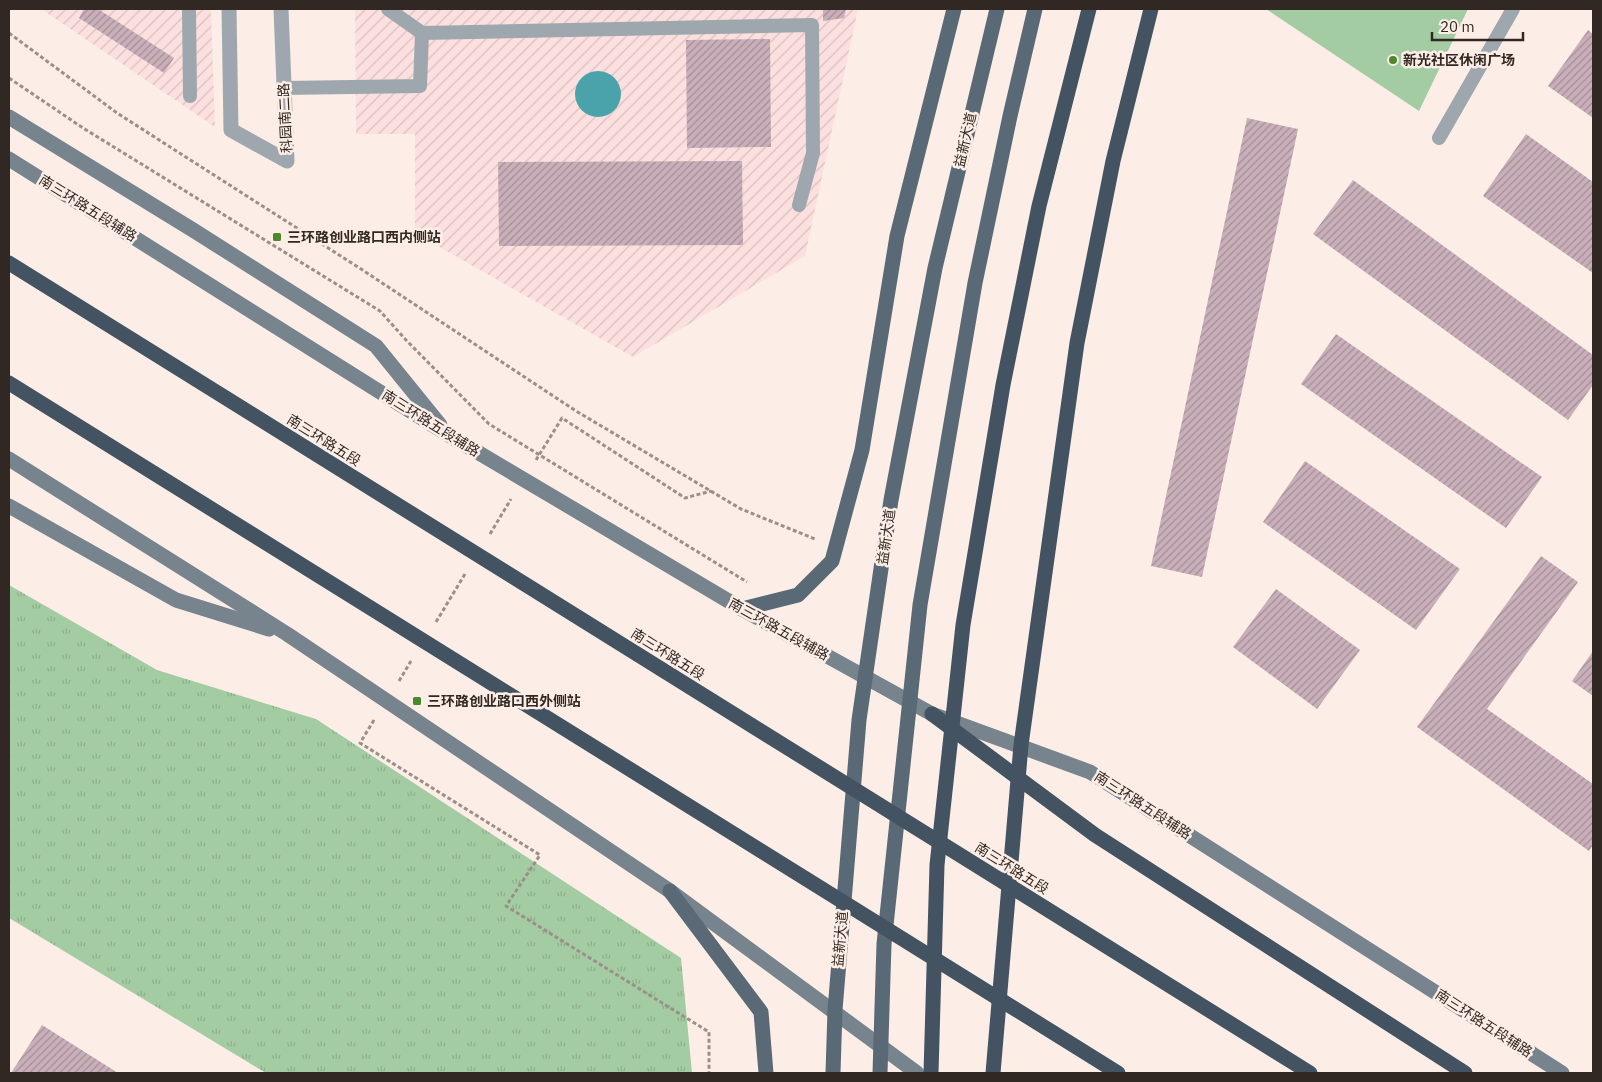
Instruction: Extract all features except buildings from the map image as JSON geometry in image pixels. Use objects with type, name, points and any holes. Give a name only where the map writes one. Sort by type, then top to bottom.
[{"type":"highway","points":[[931,1073],[937,865],[963,625],[1003,385],[1039,206],[1089,9]]},
{"type":"highway","points":[[993,1073],[1021,745],[1078,344],[1113,161],[1151,9]]},
{"type":"highway","name":"南三环路五段","points":[[9,263],[1310,1073]]},
{"type":"highway","points":[[9,383],[1118,1073]]},
{"type":"highway","points":[[932,714],[1094,835],[1465,1073]]},
{"type":"main road","points":[[742,609],[798,595],[832,561],[862,450],[897,236],[954,9]]},
{"type":"main road","name":"益新大道","points":[[833,1073],[835,1010],[859,720],[891,500],[935,268],[997,9]]},
{"type":"main road","points":[[880,1073],[884,944],[920,605],[975,283],[1010,116],[1035,9]]},
{"type":"main road","points":[[9,117],[193,230],[376,346],[447,434]]},
{"type":"main road","name":"南三环路五段辅路","points":[[9,159],[447,434],[742,609],[932,714],[1090,772],[1562,1073]]},
{"type":"main road","points":[[9,459],[287,634],[670,891],[917,1073]]},
{"type":"main road","points":[[9,506],[176,600],[287,634]]},
{"type":"main road","points":[[670,891],[761,1012],[766,1073]]},
{"type":"street","name":"科园南二路","points":[[229,9],[231,130],[287,161],[281,9]]},
{"type":"lane","points":[[190,9],[190,96]]},
{"type":"lane","points":[[388,9],[422,33],[812,25],[813,153],[799,205]]},
{"type":"lane","points":[[1439,138],[1513,9]]},
{"type":"lane","points":[[284,88],[420,86],[422,33]]},
{"type":"path","points":[[9,33],[118,113],[361,269],[576,411],[741,509],[836,548]]},
{"type":"path","points":[[531,468],[562,418],[685,498],[711,491]]},
{"type":"path","points":[[489,535],[515,493]]},
{"type":"path","points":[[433,626],[469,568]]},
{"type":"path","points":[[396,685],[412,660]]},
{"type":"path","points":[[376,718],[360,743],[540,855],[506,906],[709,1032],[709,1073]]},
{"type":"shaded area","points":[[41,9],[211,9],[215,127]]},
{"type":"shaded area","points":[[355,9],[858,9],[805,256],[633,357],[415,233],[415,134],[356,134]]},
{"type":"green space","name":"新光社区休闲广场","points":[[1266,9],[1468,9],[1419,111]]},
{"type":"green space","points":[[9,585],[157,670],[316,719],[681,958],[692,1073],[266,1073],[9,918]]},
{"type":"water","points":[[594,71],[602,71],[611,75],[617,81],[621,94],[617,107],[611,113],[602,117],[594,117],[585,113],[579,107],[575,98],[575,90],[579,81],[585,75]]},
{"type":"place","name":"新光社区休闲广场","points":[[1393,60]]},
{"type":"place","name":"三环路创业路口西内侧站","points":[[277,237]]},
{"type":"place","name":"三环路创业路口西外侧站","points":[[417,701]]}]
